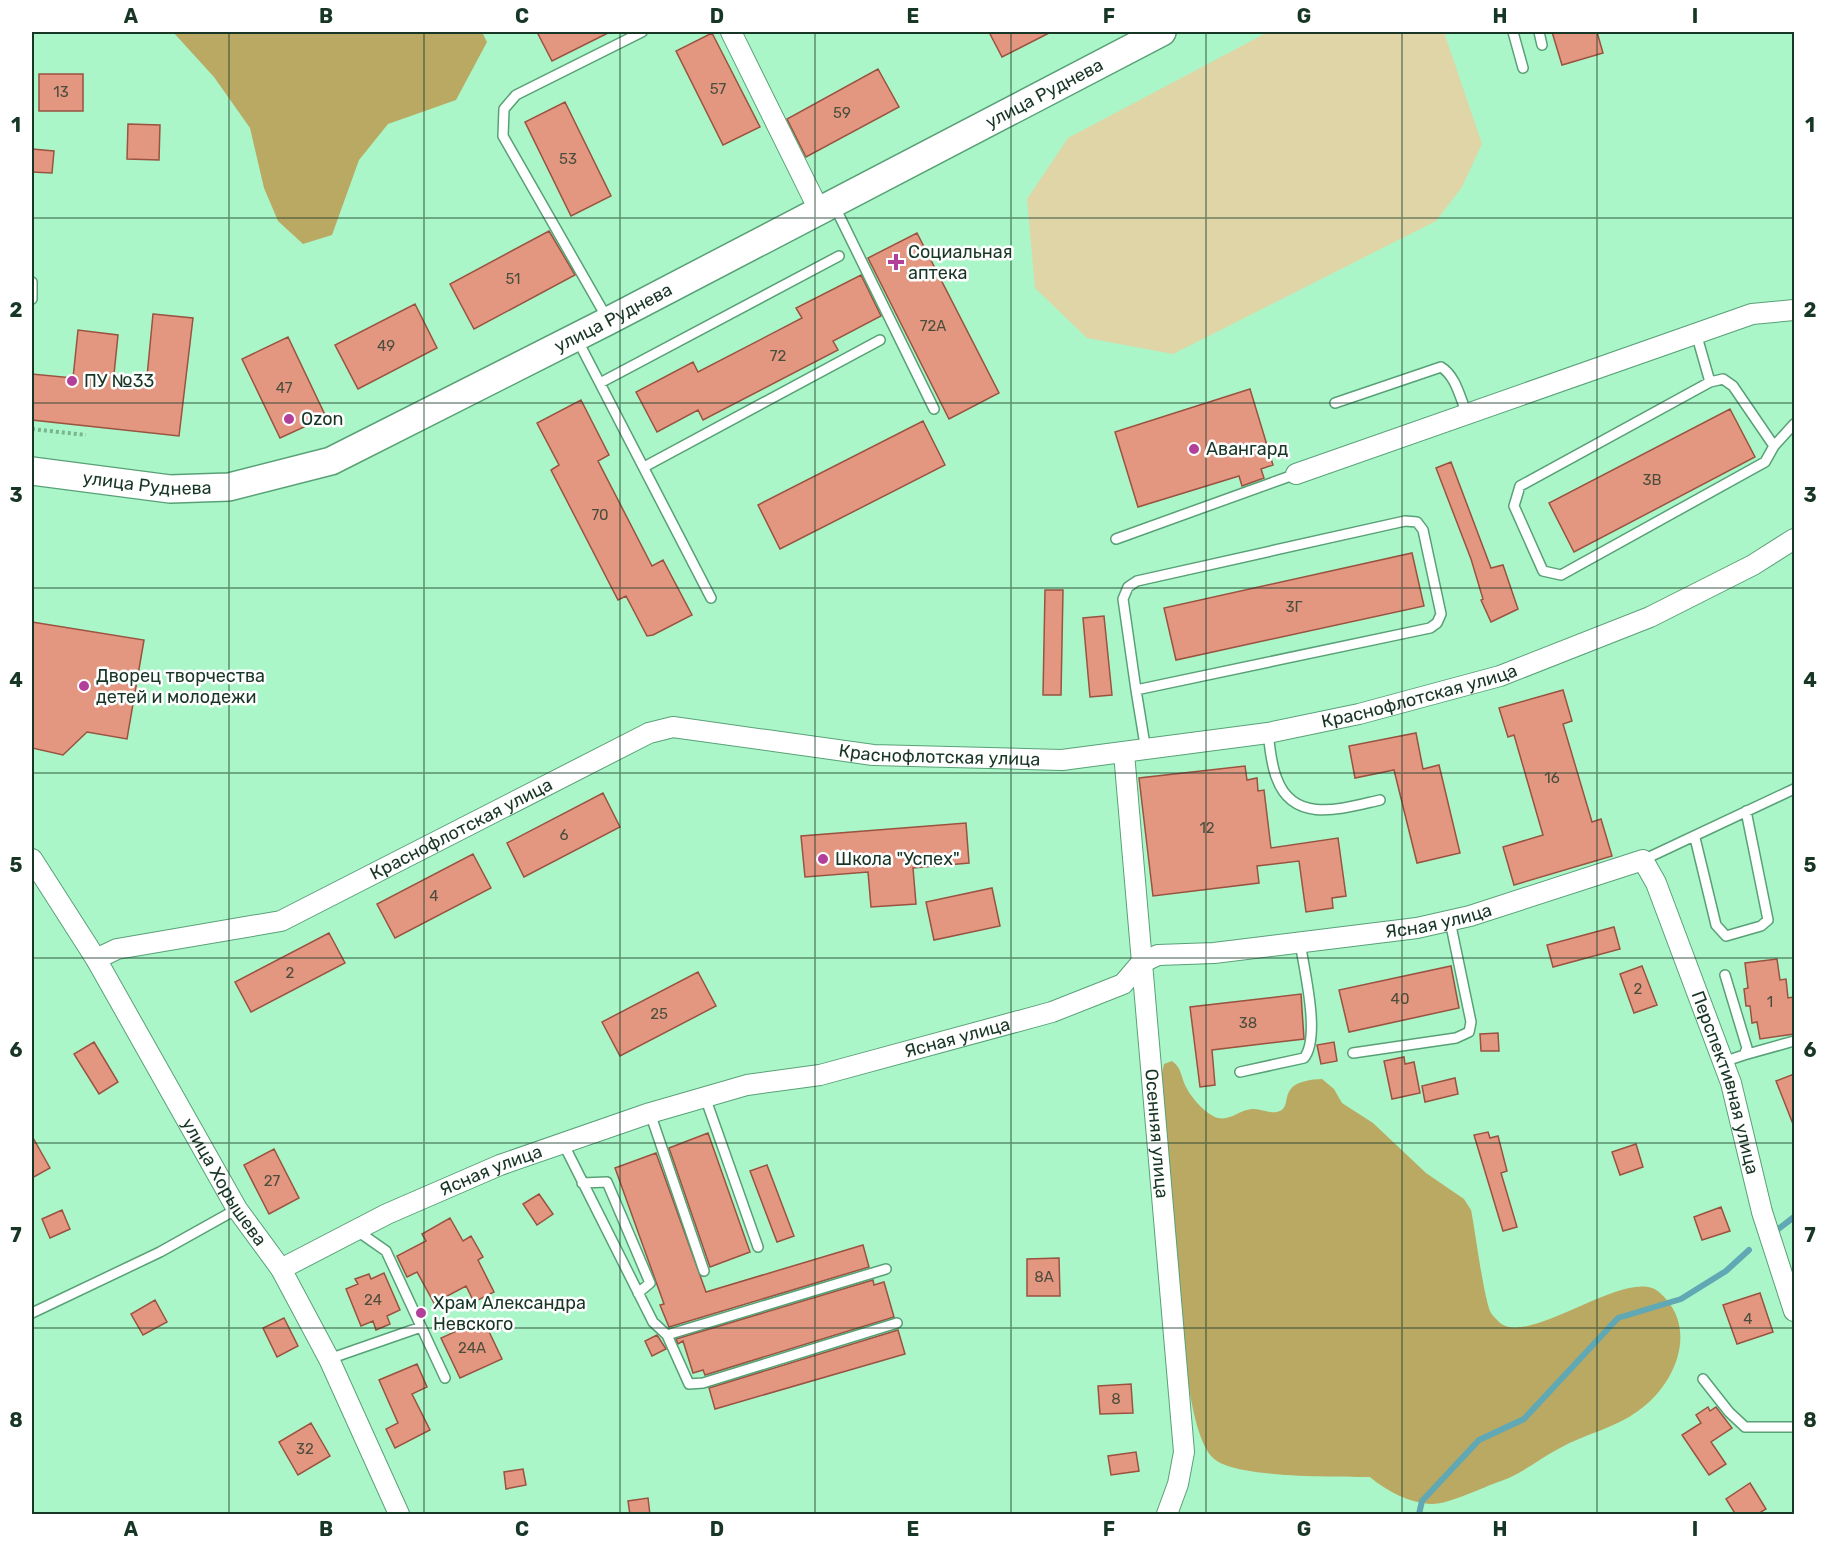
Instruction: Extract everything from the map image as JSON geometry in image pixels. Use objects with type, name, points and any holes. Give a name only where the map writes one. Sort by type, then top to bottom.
[{"type":"main road","name":"улица Руднева","points":[[32,471],[170,489],[229,487],[331,461],[608,321],[826,207],[1131,38],[1162,32]]},
{"type":"street","points":[[731,32],[826,207]]},
{"type":"street","points":[[1296,474],[1752,314],[1794,310]]},
{"type":"street","name":"Краснофлотская улица","points":[[96,959],[117,949],[281,921],[649,733],[673,727],[873,755],[1062,760],[1146,751],[1268,733],[1359,714],[1500,676],[1650,617],[1753,565],[1794,539]]},
{"type":"street","name":"Осенняя улица","points":[[1124,753],[1184,1452],[1178,1484],[1167,1515]]},
{"type":"street","name":"улица Хорышева","points":[[32,859],[96,959],[237,1209],[281,1269],[329,1359],[399,1515]]},
{"type":"street","name":"Ясная улица","points":[[281,1269],[356,1230],[500,1165],[564,1145],[650,1113],[747,1085],[820,1075],[1052,1012],[1123,984],[1141,963],[1158,956],[1214,952],[1417,928],[1450,921],[1643,860]]},
{"type":"street","name":"Перспективная улица","points":[[1643,860],[1656,883],[1723,1062],[1748,1146],[1762,1212],[1794,1311]]},
{"type":"lane","points":[[608,321],[503,136],[504,109],[516,95],[642,32]]},
{"type":"lane","points":[[1513,32],[1523,68]]},
{"type":"lane","points":[[1539,32],[1542,45]]},
{"type":"lane","points":[[826,207],[934,409]]},
{"type":"lane","points":[[600,383],[839,255]]},
{"type":"lane","points":[[32,282],[32,299]]},
{"type":"lane","points":[[1696,333],[1710,382]]},
{"type":"lane","points":[[576,337],[711,598]]},
{"type":"lane","points":[[644,467],[880,340]]},
{"type":"lane","points":[[1335,403],[1441,368],[1449,372],[1453,379],[1467,414]]},
{"type":"lane","points":[[1774,446],[1733,386],[1723,379],[1710,382],[1520,486],[1514,506],[1543,571],[1561,574],[1765,462],[1774,446],[1794,424]]},
{"type":"lane","points":[[1116,539],[1296,474]]},
{"type":"lane","points":[[1136,690],[1430,628],[1437,623],[1441,614],[1423,530],[1417,522],[1405,521],[1137,580],[1128,587],[1123,599],[1136,690],[1146,751]]},
{"type":"lane","points":[[1268,733],[1277,780],[1287,796],[1306,808],[1319,812],[1380,800]]},
{"type":"lane","points":[[1643,860],[1794,789]]},
{"type":"lane","points":[[1695,837],[1716,925],[1725,936],[1761,926],[1768,920],[1746,811]]},
{"type":"lane","points":[[1353,1053],[1456,1038],[1469,1032],[1471,1022],[1450,921]]},
{"type":"lane","points":[[1240,1072],[1304,1058],[1310,1050],[1311,1024],[1300,942]]},
{"type":"lane","points":[[1725,975],[1746,1042],[1744,1056]]},
{"type":"lane","points":[[1723,1062],[1794,1041]]},
{"type":"lane","points":[[705,1097],[758,1247]]},
{"type":"lane","points":[[650,1113],[704,1270]]},
{"type":"lane","points":[[564,1145],[653,1322],[667,1335],[689,1384],[693,1385],[897,1323]]},
{"type":"lane","points":[[582,1183],[607,1182],[650,1282],[638,1293]]},
{"type":"lane","points":[[32,1313],[160,1252],[237,1209]]},
{"type":"lane","points":[[356,1230],[386,1251],[445,1378]]},
{"type":"lane","points":[[667,1335],[886,1269]]},
{"type":"lane","points":[[329,1359],[421,1327]]},
{"type":"lane","points":[[1703,1379],[1729,1412],[1745,1427],[1794,1428]]},
{"type":"path","points":[[32,429],[86,435]]},
{"type":"shaded area","points":[[173,32],[482,32],[487,42],[456,100],[388,124],[359,160],[332,235],[303,244],[278,221],[264,188],[250,128],[214,77]]},
{"type":"shaded area","points":[[1268,32],[1444,32],[1482,144],[1462,187],[1436,221],[1173,354],[1087,338],[1035,288],[1027,199],[1068,138]]},
{"type":"shaded area","points":[[1172,1061],[1179,1069],[1193,1098],[1205,1110],[1218,1118],[1228,1118],[1252,1109],[1280,1111],[1286,1104],[1291,1088],[1307,1081],[1322,1079],[1334,1089],[1342,1103],[1373,1123],[1426,1173],[1464,1199],[1471,1210],[1488,1306],[1500,1323],[1514,1327],[1534,1324],[1625,1289],[1645,1287],[1659,1292],[1671,1306],[1678,1322],[1680,1338],[1678,1355],[1663,1386],[1638,1411],[1620,1422],[1552,1452],[1509,1478],[1439,1503],[1416,1502],[1407,1499],[1383,1487],[1370,1477],[1264,1473],[1225,1465],[1213,1458],[1203,1443],[1196,1420],[1186,1362],[1160,1081],[1164,1064]]},
{"type":"building","points":[[537,32],[610,32],[552,61]]},
{"type":"building","points":[[989,32],[1051,32],[1002,57]]},
{"type":"building","points":[[1552,32],[1597,32],[1603,53],[1562,65]]},
{"type":"building","points":[[712,33],[760,127],[723,145],[676,51]]},
{"type":"building","points":[[878,69],[899,107],[806,157],[787,119]]},
{"type":"building","points":[[39,74],[83,74],[83,111],[39,111]]},
{"type":"building","points":[[565,102],[611,196],[571,216],[525,122]]},
{"type":"building","points":[[128,124],[160,125],[159,160],[127,159]]},
{"type":"building","points":[[32,149],[54,151],[52,173],[32,172]]},
{"type":"building","points":[[549,231],[575,275],[474,329],[450,284]]},
{"type":"building","points":[[917,233],[999,393],[949,419],[868,258]]},
{"type":"building","points":[[861,275],[881,316],[833,341],[838,350],[703,420],[698,410],[657,432],[636,392],[693,362],[698,372],[802,318],[796,308]]},
{"type":"building","points":[[415,304],[437,348],[358,389],[335,345]]},
{"type":"building","name":"ПУ №33","points":[[153,314],[193,318],[179,436],[32,420],[32,374],[73,378],[78,330],[118,335],[113,384],[146,387]]},
{"type":"building","points":[[288,337],[326,417],[280,438],[242,359]]},
{"type":"building","name":"Авангард","points":[[1250,389],[1273,465],[1261,469],[1264,478],[1242,486],[1239,476],[1138,507],[1115,432]]},
{"type":"building","points":[[581,400],[609,455],[598,461],[652,566],[663,560],[692,615],[653,635],[647,636],[626,596],[618,600],[551,470],[559,465],[537,423]]},
{"type":"building","points":[[1730,409],[1755,457],[1574,552],[1549,503]]},
{"type":"building","points":[[923,421],[945,465],[780,549],[758,505]]},
{"type":"building","points":[[1451,462],[1491,568],[1503,565],[1518,609],[1491,622],[1481,600],[1483,599],[1471,559],[1436,468]]},
{"type":"building","points":[[1412,553],[1424,606],[1176,660],[1164,608]]},
{"type":"building","points":[[1045,590],[1063,590],[1061,695],[1043,695]]},
{"type":"building","points":[[1104,616],[1112,695],[1090,697],[1083,618]]},
{"type":"building","name":"Дворец творчества детей и молодежи","points":[[32,622],[144,640],[127,739],[87,732],[63,755],[32,748]]},
{"type":"building","points":[[1563,690],[1572,721],[1563,724],[1592,822],[1601,819],[1612,856],[1514,885],[1503,847],[1543,835],[1514,735],[1508,737],[1499,708]]},
{"type":"building","points":[[1416,733],[1423,769],[1439,765],[1460,853],[1417,863],[1394,770],[1355,778],[1349,746]]},
{"type":"building","points":[[1245,766],[1247,780],[1257,778],[1258,791],[1264,790],[1271,848],[1338,838],[1346,896],[1332,898],[1333,908],[1306,912],[1299,861],[1257,866],[1259,883],[1153,896],[1139,778]]},
{"type":"building","points":[[603,793],[620,827],[524,877],[507,843]]},
{"type":"building","points":[[966,823],[969,863],[913,868],[916,904],[871,907],[868,872],[805,877],[801,836]]},
{"type":"building","points":[[473,854],[491,888],[395,938],[377,904]]},
{"type":"building","points":[[992,888],[1000,926],[934,940],[926,902]]},
{"type":"building","points":[[1614,927],[1620,949],[1553,967],[1547,945]]},
{"type":"building","points":[[329,933],[345,963],[251,1012],[235,982]]},
{"type":"building","points":[[1777,959],[1780,980],[1786,979],[1788,998],[1794,997],[1794,1034],[1760,1039],[1757,1022],[1752,1023],[1750,1006],[1746,1006],[1744,989],[1748,988],[1745,963]]},
{"type":"building","points":[[1451,966],[1459,1008],[1349,1032],[1339,990]]},
{"type":"building","points":[[1642,966],[1657,1005],[1634,1013],[1620,974]]},
{"type":"building","points":[[698,972],[716,1006],[620,1056],[602,1022]]},
{"type":"building","points":[[1301,994],[1304,1039],[1212,1050],[1215,1085],[1200,1087],[1190,1007]]},
{"type":"building","points":[[1498,1033],[1499,1051],[1481,1051],[1480,1034]]},
{"type":"building","points":[[94,1042],[118,1082],[99,1094],[74,1054]]},
{"type":"building","points":[[1334,1042],[1337,1061],[1321,1064],[1317,1045]]},
{"type":"building","points":[[1404,1057],[1405,1064],[1414,1062],[1420,1093],[1392,1099],[1384,1061]]},
{"type":"building","points":[[1794,1074],[1794,1124],[1793,1124],[1776,1081]]},
{"type":"building","points":[[1455,1078],[1458,1094],[1425,1102],[1422,1086]]},
{"type":"building","points":[[1488,1132],[1490,1138],[1498,1136],[1507,1171],[1501,1173],[1517,1227],[1503,1231],[1474,1135]]},
{"type":"building","points":[[708,1133],[750,1252],[710,1267],[669,1148]]},
{"type":"building","points":[[32,1136],[50,1168],[32,1178]]},
{"type":"building","points":[[1636,1144],[1643,1167],[1620,1175],[1612,1152]]},
{"type":"building","points":[[274,1149],[299,1198],[269,1214],[244,1165]]},
{"type":"building","points":[[656,1153],[706,1292],[863,1245],[869,1267],[669,1327],[660,1305],[664,1304],[615,1168]]},
{"type":"building","points":[[767,1165],[794,1236],[777,1242],[750,1171]]},
{"type":"building","points":[[539,1194],[553,1214],[537,1225],[523,1204]]},
{"type":"building","points":[[1721,1207],[1730,1231],[1702,1240],[1694,1217]]},
{"type":"building","points":[[62,1210],[70,1229],[50,1238],[42,1219]]},
{"type":"building","points":[[450,1218],[463,1241],[471,1236],[483,1257],[478,1260],[494,1292],[474,1302],[466,1286],[434,1303],[417,1272],[407,1277],[397,1256],[426,1241],[422,1234]]},
{"type":"building","points":[[1059,1258],[1060,1296],[1027,1296],[1027,1259]]},
{"type":"building","points":[[384,1273],[400,1310],[387,1316],[390,1324],[376,1330],[373,1321],[361,1326],[346,1289],[358,1284],[355,1279],[369,1274],[371,1279]]},
{"type":"building","points":[[873,1280],[874,1285],[884,1282],[894,1317],[705,1375],[703,1370],[693,1373],[683,1341],[678,1344],[676,1339]]},
{"type":"building","points":[[1760,1293],[1773,1332],[1737,1344],[1723,1305]]},
{"type":"building","points":[[155,1300],[167,1322],[143,1335],[131,1314]]},
{"type":"building","points":[[284,1318],[298,1346],[277,1357],[263,1328]]},
{"type":"building","points":[[483,1319],[502,1359],[460,1378],[441,1338]]},
{"type":"building","points":[[898,1330],[905,1354],[715,1409],[709,1388]]},
{"type":"building","points":[[657,1335],[666,1349],[652,1356],[645,1341]]},
{"type":"building","points":[[417,1364],[427,1387],[412,1394],[430,1430],[395,1448],[386,1429],[398,1423],[379,1380]]},
{"type":"building","points":[[1131,1384],[1133,1413],[1100,1414],[1098,1386]]},
{"type":"building","points":[[1708,1407],[1710,1411],[1716,1407],[1732,1428],[1711,1442],[1726,1464],[1709,1475],[1682,1435],[1701,1423],[1696,1415]]},
{"type":"building","points":[[311,1423],[330,1456],[298,1475],[279,1442]]},
{"type":"building","points":[[1136,1452],[1139,1471],[1111,1475],[1108,1456]]},
{"type":"building","points":[[523,1469],[526,1485],[506,1489],[504,1472]]},
{"type":"building","points":[[1750,1483],[1766,1509],[1756,1515],[1736,1515],[1726,1499]]},
{"type":"building","points":[[648,1498],[650,1515],[630,1515],[628,1501]]},
{"type":"waterway","points":[[1773,1233],[1794,1217]]},
{"type":"waterway","points":[[1419,1514],[1422,1501],[1479,1440],[1524,1419],[1618,1318],[1681,1299],[1726,1271],[1749,1250]]},
{"type":"place","name":"Социальная аптека","points":[[896,262]]},
{"type":"place","name":"ПУ №33","points":[[72,381]]},
{"type":"place","name":"Ozon","points":[[289,419]]},
{"type":"place","name":"Авангард","points":[[1194,449]]},
{"type":"place","name":"Дворец творчества детей и молодежи","points":[[84,686]]},
{"type":"place","name":"Школа \"Успех\"","points":[[823,859]]},
{"type":"place","name":"Храм Александра Невского","points":[[421,1313]]}]
